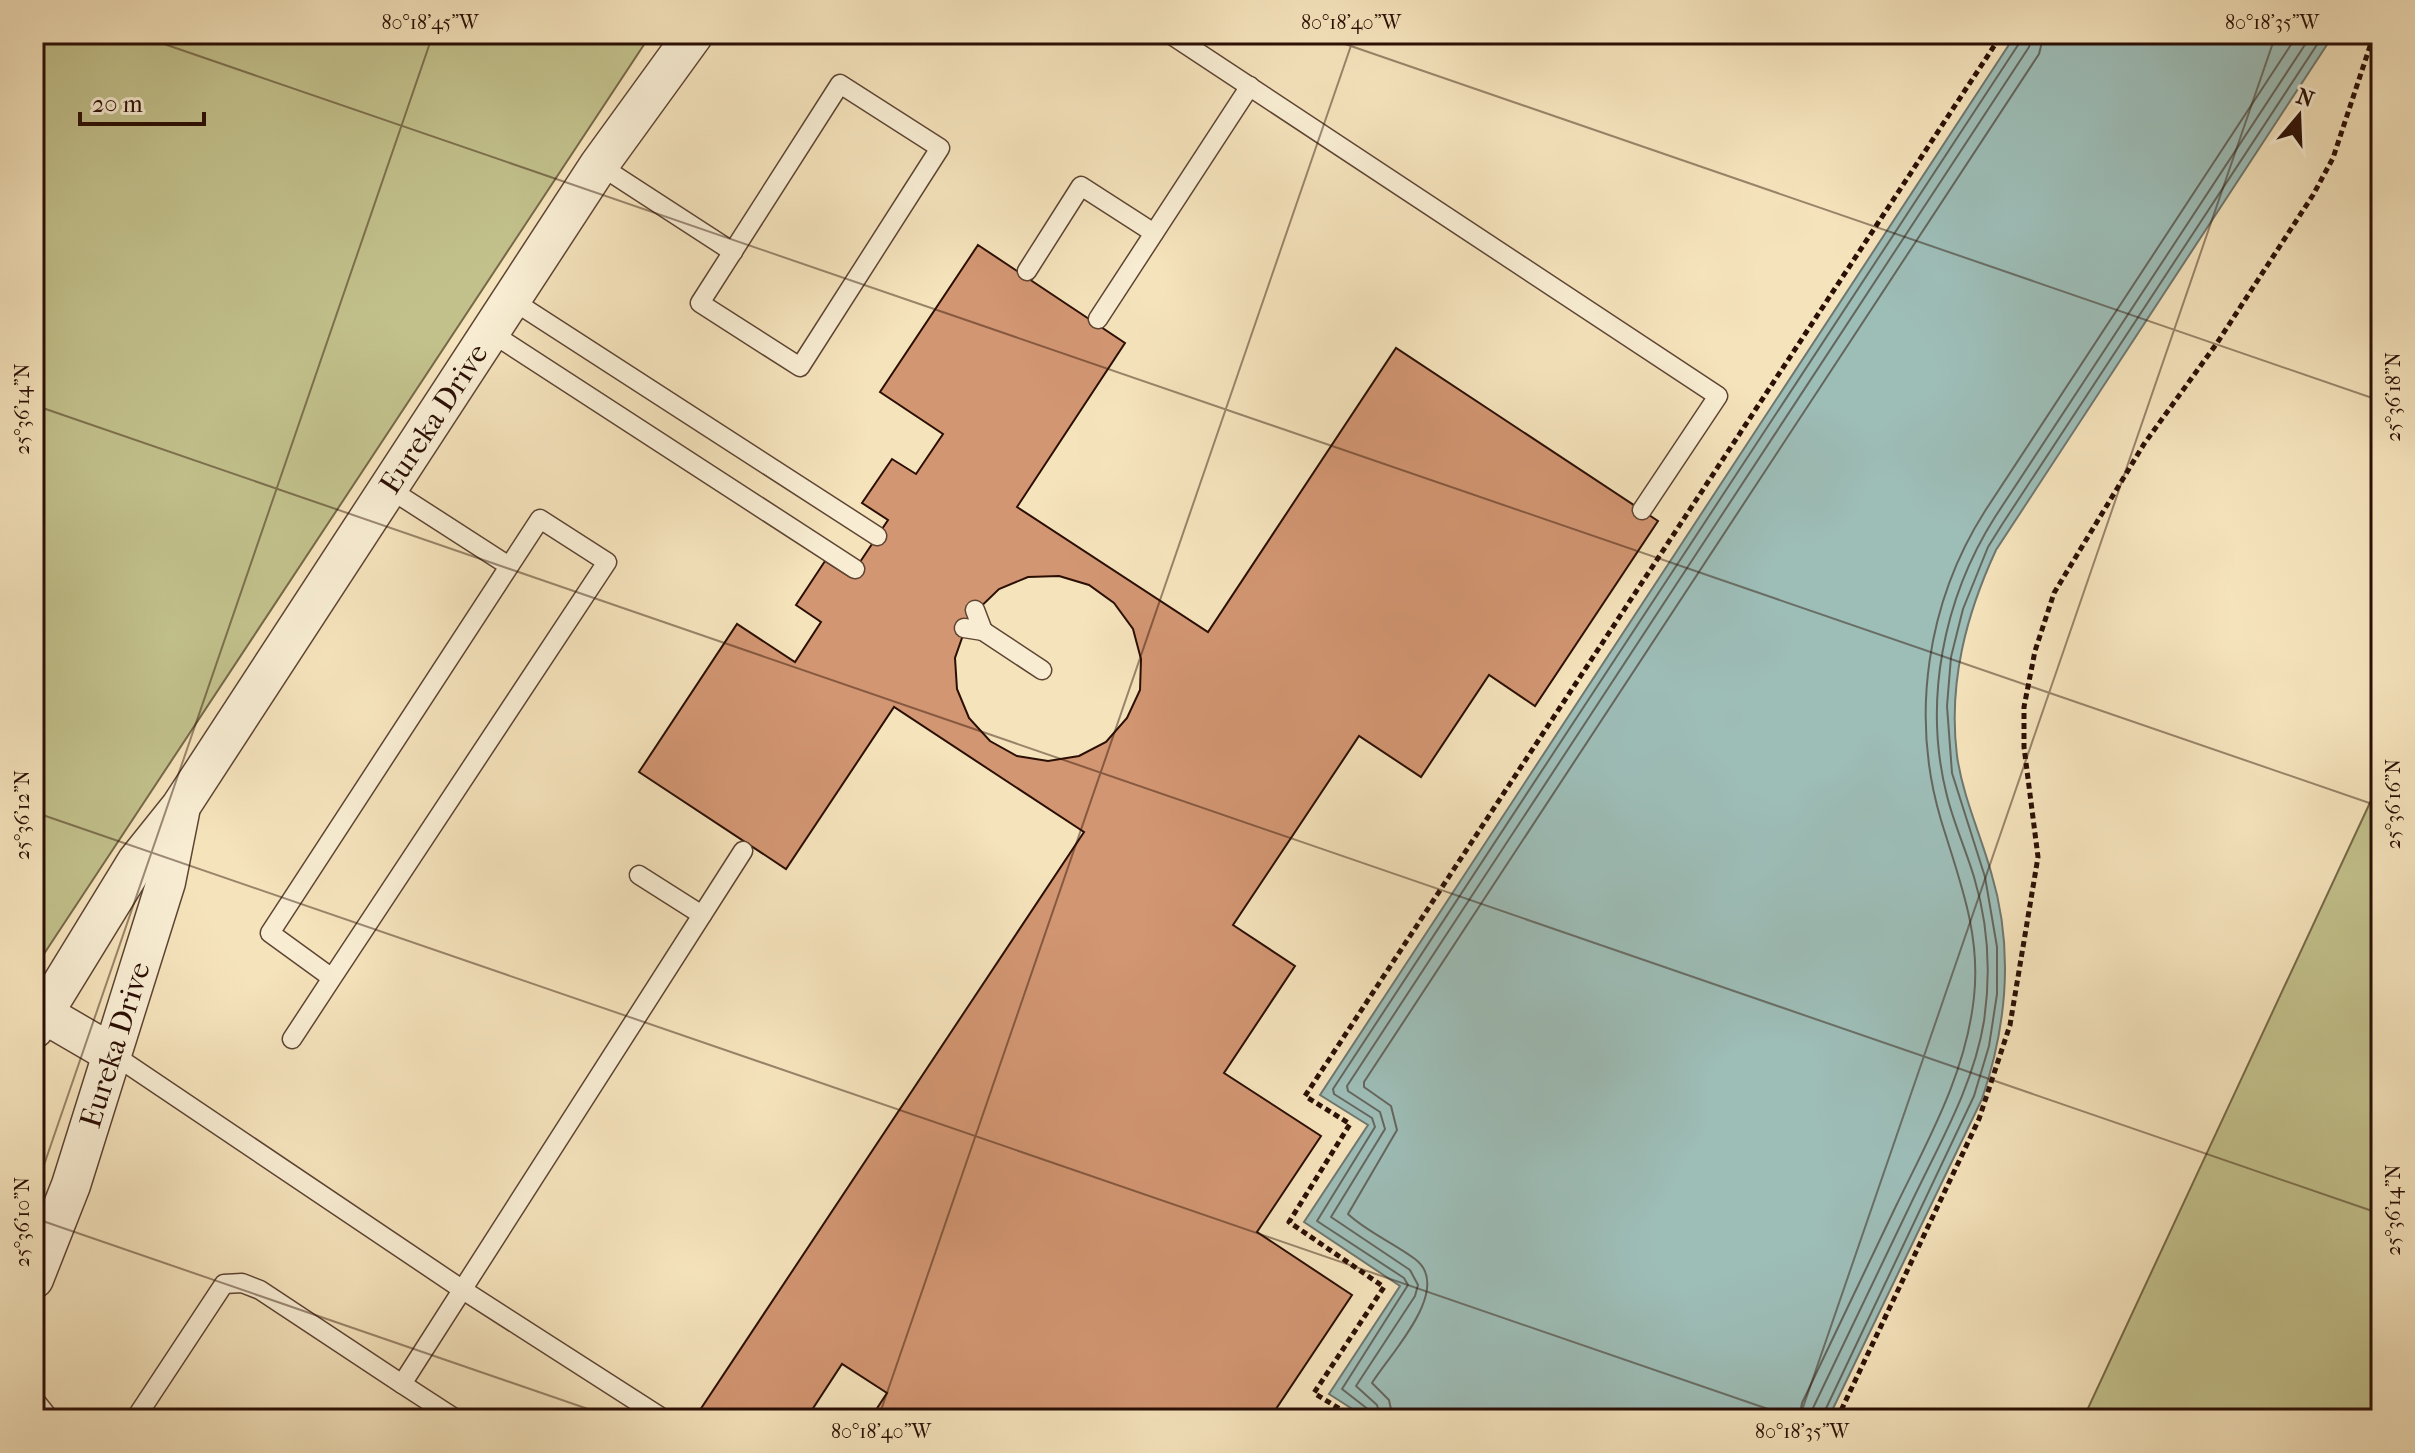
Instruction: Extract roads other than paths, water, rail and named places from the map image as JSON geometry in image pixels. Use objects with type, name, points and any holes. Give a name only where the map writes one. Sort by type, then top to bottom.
[{"type":"street","name":"Eureka Drive","points":[[39,1021],[137,861],[181,806],[599,165],[694,34]]},
{"type":"street","name":"Eureka Drive","points":[[34,1279],[71,1185],[166,882],[181,806]]},
{"type":"street","points":[[39,1021],[111,1053]]},
{"type":"lane","points":[[1170,34],[1718,396],[1642,510]]},
{"type":"lane","points":[[840,84],[940,148],[800,367],[700,303],[733,252],[840,84]]},
{"type":"lane","points":[[1098,319],[1250,86]]},
{"type":"lane","points":[[599,165],[733,252]]},
{"type":"lane","points":[[1027,271],[1081,186],[1154,233]]},
{"type":"lane","points":[[512,300],[877,536]]},
{"type":"lane","points":[[490,332],[855,569]]},
{"type":"lane","points":[[388,488],[509,566]]},
{"type":"lane","points":[[292,1039],[607,562],[540,519],[270,933],[332,978]]},
{"type":"lane","points":[[975,610],[983,631]]},
{"type":"lane","points":[[964,628],[983,631],[1042,670]]},
{"type":"lane","points":[[402,1384],[743,851]]},
{"type":"lane","points":[[639,875],[702,915]]},
{"type":"lane","points":[[111,1053],[463,1290],[664,1419]]},
{"type":"lane","points":[[135,1419],[224,1284],[242,1283],[260,1290],[456,1419]]},
{"type":"lane","points":[[34,1399],[50,1419]]},
{"type":"water","points":[[2016,34],[2334,34],[1996,550],[1976,599],[1957,676],[1957,756],[1998,901],[2005,958],[2002,1015],[1982,1099],[1828,1419],[1368,1419],[1329,1394],[1400,1286],[1304,1222],[1368,1125],[1320,1095]]}]
